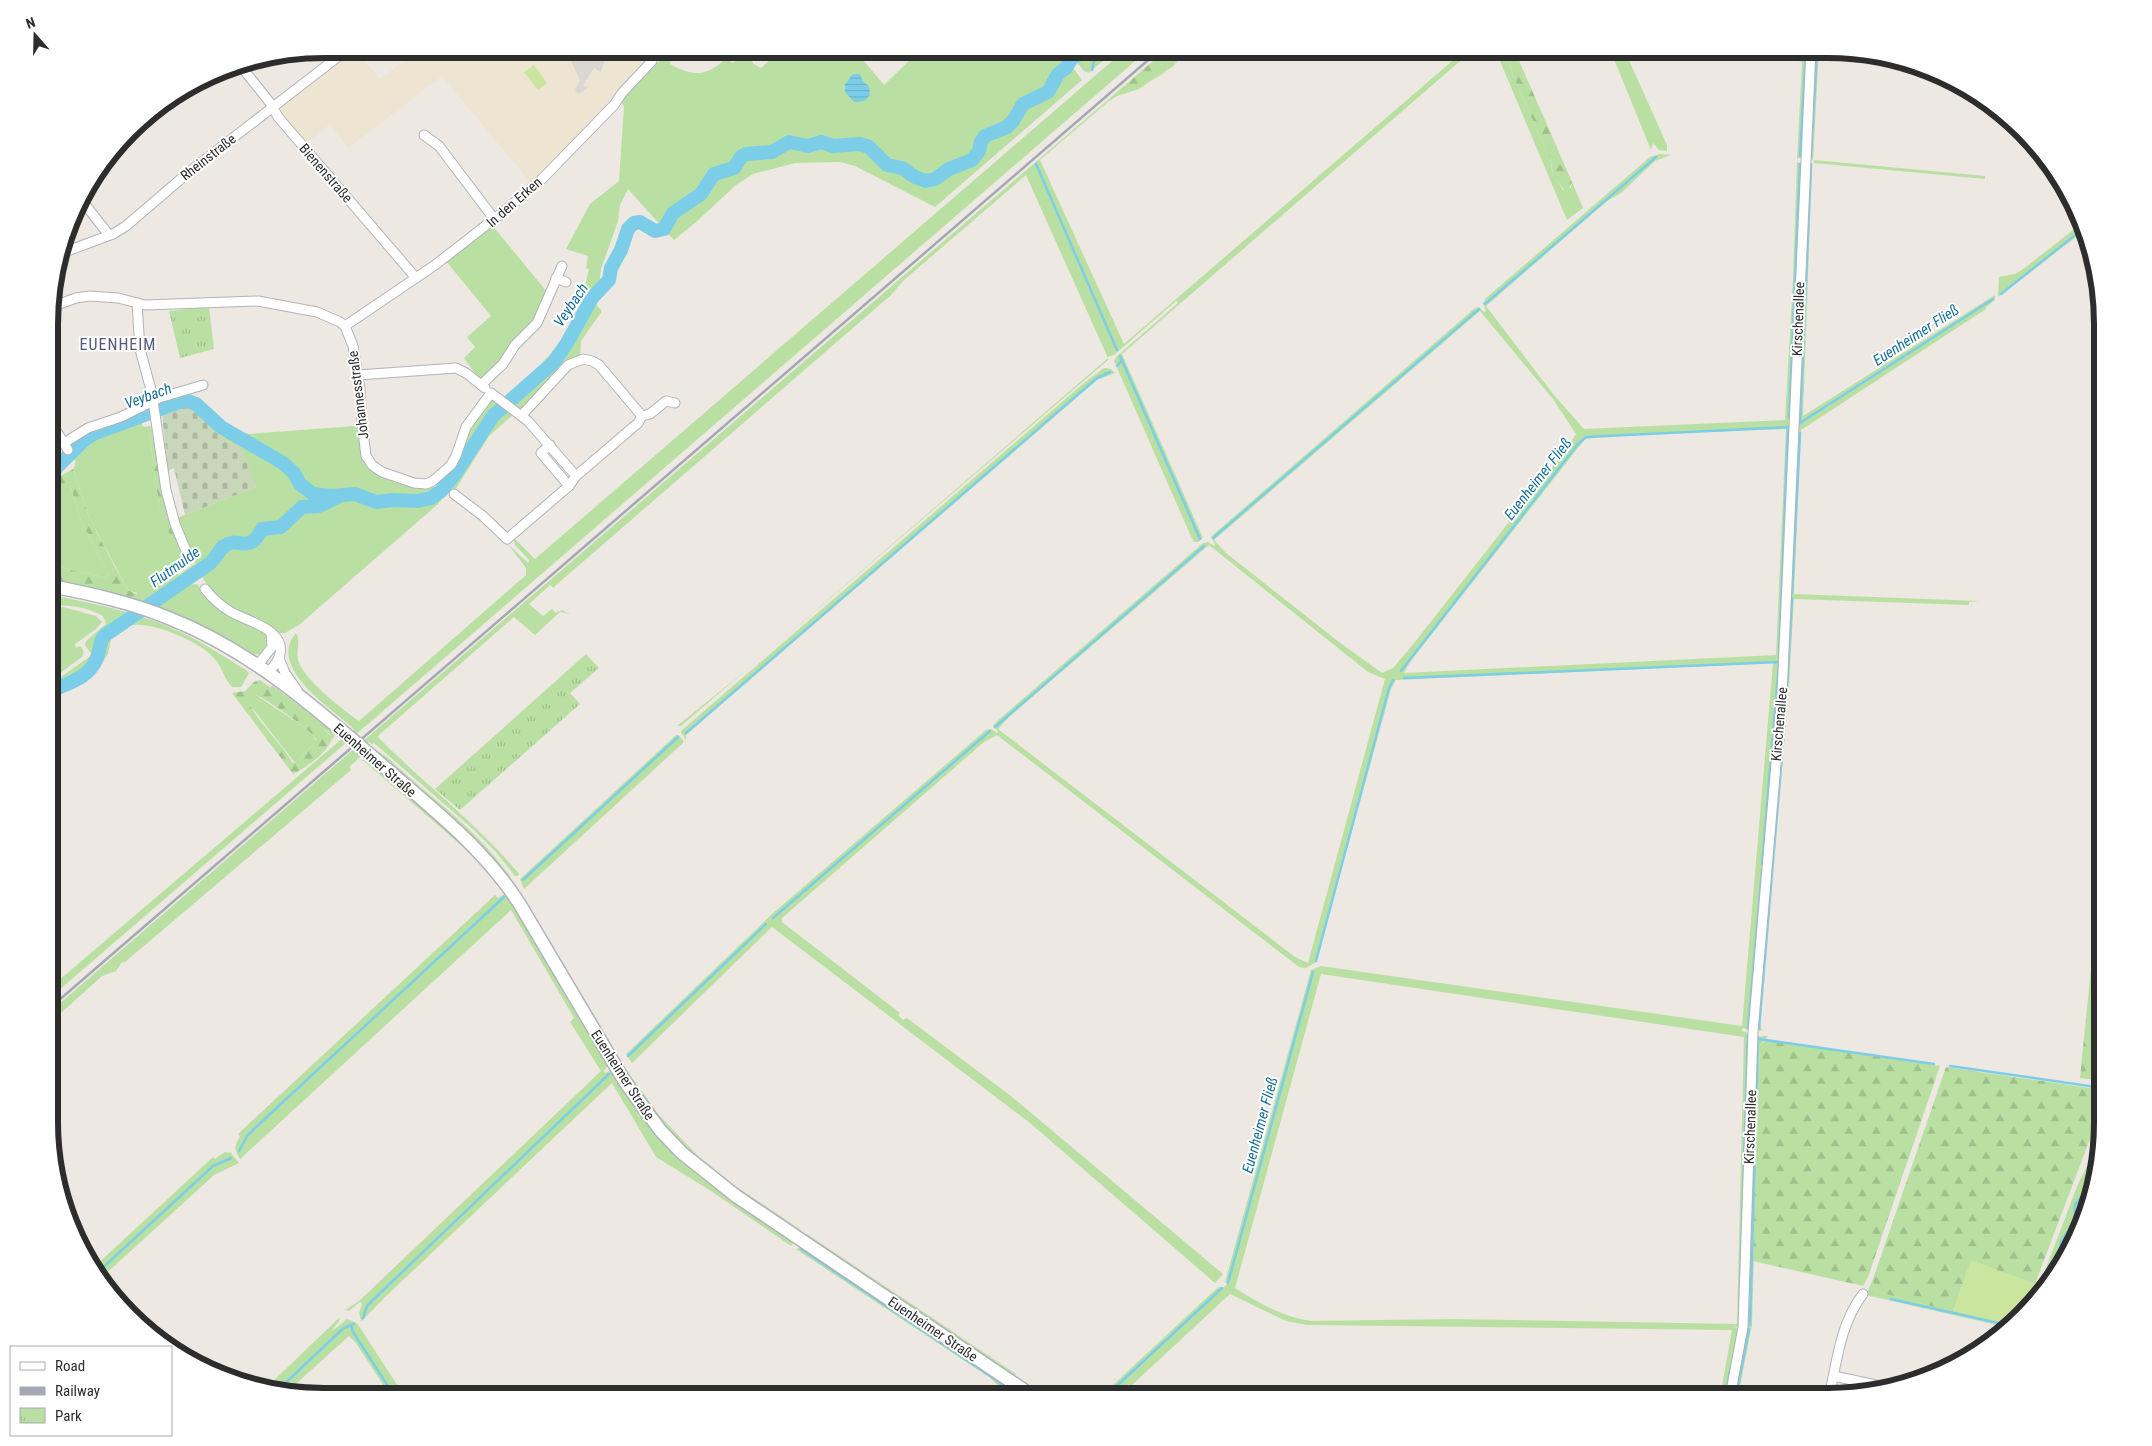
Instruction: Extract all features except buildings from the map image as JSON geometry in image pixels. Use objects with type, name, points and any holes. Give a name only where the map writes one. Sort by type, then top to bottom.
[{"type":"main road","name":"Euenheimer Straße","points":[[58,588],[127,604],[201,632],[263,669],[305,700],[463,835],[491,864],[519,903],[625,1082],[660,1130],[682,1153],[736,1196],[1020,1388]]},
{"type":"street","name":"Rheinstraße","points":[[68,251],[109,235],[132,221],[188,172],[336,58]]},
{"type":"street","name":"In den Erken","points":[[346,326],[416,278],[494,220],[532,188],[614,105],[622,93],[650,63],[652,58]]},
{"type":"street","name":"Kirschenallee","points":[[1732,1388],[1743,1327],[1753,1032],[1782,694],[1810,58]]},
{"type":"street","name":"Bienenstraße","points":[[244,70],[290,132],[416,278]]},
{"type":"street","points":[[424,135],[438,146],[494,220]]},
{"type":"street","points":[[86,205],[109,235]]},
{"type":"street","points":[[481,385],[502,364],[515,345],[537,323],[562,266]]},
{"type":"street","points":[[556,278],[566,282]]},
{"type":"street","points":[[58,304],[76,298],[90,296],[118,298],[137,304],[165,306],[258,301],[274,302],[317,312],[346,326]]},
{"type":"street","points":[[137,304],[140,349],[153,403],[166,490],[175,524],[189,558]]},
{"type":"street","name":"Johannesstraße","points":[[346,326],[353,346],[358,375],[365,448],[369,461],[376,469],[414,483],[429,483],[442,475],[453,462],[466,426],[491,393]]},
{"type":"street","points":[[522,415],[568,365],[583,359],[599,365],[642,416]]},
{"type":"street","points":[[358,375],[456,368],[462,370],[522,415],[576,476]]},
{"type":"street","points":[[58,433],[66,446],[88,428],[121,417],[182,390],[203,385]]},
{"type":"street","points":[[454,494],[483,516],[507,538],[570,486],[576,476],[638,423],[642,416],[650,414],[666,402],[675,403]]},
{"type":"street","points":[[550,446],[541,453],[570,486]]},
{"type":"street","points":[[205,589],[227,610],[261,625],[270,633],[273,643],[263,669]]},
{"type":"street","name":"Euenheimer Straße","points":[[270,633],[280,644],[279,658],[285,673],[305,700]]},
{"type":"street","points":[[263,669],[279,658]]},
{"type":"street","points":[[1832,1388],[1836,1358],[1844,1332],[1853,1309],[1863,1294]]},
{"type":"street","points":[[1834,1376],[1872,1384]]},
{"type":"street","points":[[1012,1388],[1014,1384]]},
{"type":"shaded area","points":[[344,58],[362,58],[380,79],[408,58],[647,58],[617,91],[610,102],[531,183],[442,76],[348,148],[330,124],[307,143],[283,115],[281,108]]},
{"type":"shaded area","points":[[569,58],[599,58],[599,60],[605,60],[601,72],[594,68],[583,85],[588,88],[579,94],[575,90],[580,80]]},
{"type":"green space","points":[[662,58],[671,62],[670,64],[693,73],[706,72],[727,58],[732,63],[740,58],[750,58],[754,64],[761,68],[772,58],[862,58],[884,85],[912,58],[1064,58],[1068,62],[1056,74],[1045,93],[1022,103],[1007,125],[985,133],[977,152],[971,159],[949,168],[932,179],[916,175],[904,167],[889,164],[869,146],[855,141],[835,145],[823,141],[806,143],[788,139],[772,148],[743,151],[735,165],[711,173],[695,195],[672,210],[663,228],[628,189],[620,205],[618,221],[601,269],[599,285],[591,293],[590,298],[602,311],[581,341],[580,356],[566,362],[522,408],[518,408],[503,397],[544,362],[561,340],[575,317],[589,269],[586,268],[588,256],[566,249],[590,204],[619,181],[624,107],[622,103],[625,97]]},
{"type":"green space","points":[[1094,58],[1091,71],[1089,73],[1084,71],[1074,59]]},
{"type":"green space","points":[[1095,58],[1107,58],[1093,69]]},
{"type":"green space","points":[[1116,58],[1139,58],[354,736],[352,727],[304,685],[289,659],[289,646],[296,633],[298,639],[298,660],[307,676],[324,693],[359,721],[526,575],[526,568],[508,544],[528,563],[529,560],[515,545],[513,537],[535,559]]},
{"type":"green space","points":[[1157,58],[1180,58],[1172,67],[1141,87],[1133,89],[1124,86]]},
{"type":"green space","points":[[1456,58],[1464,58],[1122,354],[1203,538],[1198,542],[1194,542],[1190,534],[1114,361],[1117,356],[1178,303],[1176,301],[1114,355],[1108,357],[1026,175],[554,588],[550,585],[529,604],[543,616],[552,609],[556,613],[562,610],[570,614],[560,612],[535,635],[514,617],[379,735],[378,737],[503,855],[519,874],[518,876],[515,876],[496,852],[473,829],[374,743],[368,742],[365,745],[362,742],[1124,86],[1136,88],[1167,71],[1139,89],[1117,96],[1109,101],[1040,160],[1124,344]]},
{"type":"green space","points":[[1499,58],[1508,58],[1514,78],[1551,161],[1552,172],[1563,190],[1571,188],[1572,182],[1583,208],[1567,220]]},
{"type":"green space","points":[[1508,58],[1518,58],[1572,182],[1567,194],[1553,175],[1551,161],[1514,78]]},
{"type":"green space","points":[[1614,58],[1628,58],[1667,145],[1667,151],[1659,150],[1653,143],[1651,150]]},
{"type":"green space","points":[[1798,58],[1808,58],[1802,156],[1797,159],[1802,62],[1798,61]]},
{"type":"green space","points":[[1814,58],[1819,58],[1813,160],[1808,159]]},
{"type":"green space","points":[[534,65],[547,83],[538,90],[524,72]]},
{"type":"green space","points":[[1071,65],[1082,80],[935,207],[855,166],[840,162],[795,163],[753,174],[736,185],[674,240],[666,232],[677,214],[693,205],[704,194],[714,178],[723,172],[736,170],[743,160],[751,155],[773,155],[793,145],[817,149],[821,145],[835,148],[856,146],[867,149],[886,168],[905,172],[917,181],[927,185],[937,182],[955,170],[974,162],[980,155],[986,139],[1009,130],[1024,108],[1048,96],[1060,77]]},
{"type":"green space","points":[[1660,154],[1671,155],[1655,161],[1621,193],[1607,201],[1486,306],[1553,394],[1584,429],[1785,420],[1797,162],[1801,164],[1782,655],[1749,1030],[1742,1028],[1742,1031],[1749,1033],[1740,1326],[1735,1327],[1739,1330],[1729,1388],[1722,1388],[1732,1330],[1307,1325],[1286,1321],[1230,1294],[1129,1388],[1110,1388],[1215,1290],[1227,1284],[1225,1282],[1311,970],[1321,966],[1742,1026],[1773,663],[1396,680],[1391,689],[1316,962],[1306,968],[1299,967],[997,735],[984,742],[782,918],[782,922],[900,1013],[898,1015],[903,1020],[907,1018],[1011,1096],[1223,1274],[1215,1283],[1030,1123],[772,927],[632,1063],[626,1054],[772,914],[986,730],[991,729],[997,733],[998,731],[993,726],[995,723],[1203,543],[1208,542],[1214,546],[1215,544],[1211,537],[1214,534],[1475,308],[1479,307],[1484,312],[1486,311],[1483,303],[1486,298],[1650,157]],"holes":[[[1480,311],[1553,399],[1576,434],[1415,642],[1393,668],[1382,673],[1339,642],[1226,553],[1214,540]],[[1786,429],[1776,655],[1404,673],[1410,662],[1585,439],[1612,436]],[[1209,545],[1368,672],[1385,679],[1308,963],[1295,957],[998,729],[1009,717]],[[1321,974],[1744,1037],[1737,1324],[1454,1319],[1311,1321],[1281,1313],[1235,1288]]]},
{"type":"green space","points":[[1814,160],[1985,176],[1985,179],[1814,163]]},
{"type":"green space","points":[[1809,163],[1812,163],[1803,416],[1995,295],[1995,300],[1986,309],[1801,430],[1794,594],[1979,601],[1969,602],[1969,605],[1794,599],[1788,702],[1761,1006],[1760,1026],[1762,1031],[1757,1030]]},
{"type":"green space","points":[[492,225],[547,292],[539,314],[526,332],[493,369],[479,379],[464,358],[475,347],[467,337],[491,316],[446,261]]},
{"type":"green space","points":[[2076,228],[2079,235],[1998,297],[1999,277],[2015,274]]},
{"type":"green space","points":[[209,307],[214,349],[180,358],[169,311]]},
{"type":"green space","points":[[1108,358],[1108,360],[744,672]]},
{"type":"green space","points":[[1104,368],[1111,369],[1115,373],[1097,380],[686,735],[686,740],[681,732],[682,730],[1084,383]]},
{"type":"green space","points":[[182,396],[194,398],[223,423],[249,434],[355,426],[359,432],[364,461],[427,487],[436,487],[468,429],[487,402],[492,399],[502,405],[487,420],[456,471],[444,486],[461,467],[496,416],[505,407],[514,414],[489,436],[455,490],[450,489],[438,504],[299,625],[285,633],[280,633],[229,607],[210,589],[191,555],[177,518],[256,487],[237,443],[232,445],[191,409],[180,406],[158,414],[156,405]]},
{"type":"green space","points":[[180,406],[186,406],[191,409],[231,444],[238,442],[256,487],[185,515],[174,468],[168,471],[162,414]]},
{"type":"green space","points":[[149,407],[151,418],[142,423],[142,425],[144,427],[150,426],[152,429],[149,430],[159,505],[181,563],[149,593],[194,564],[201,578],[196,576],[187,585],[197,584],[207,597],[264,633],[268,638],[267,647],[261,654],[252,655],[138,601],[137,593],[128,590],[89,517],[73,469],[75,461],[70,446],[83,434]]},
{"type":"green space","points":[[152,429],[163,499],[186,562],[182,570],[149,593],[141,591],[141,589],[180,563],[159,505],[149,430]]},
{"type":"green space","points":[[73,469],[89,517],[128,590],[142,597],[138,601],[58,584],[58,567],[107,578],[108,574],[80,518],[69,481],[61,485],[58,477]]},
{"type":"green space","points":[[58,480],[60,485],[69,481],[80,518],[108,574],[107,578],[58,567]]},
{"type":"green space","points":[[58,596],[111,608],[155,621],[199,641],[249,673],[241,687],[232,687],[217,661],[199,646],[164,630],[133,625],[112,635],[108,654],[95,673],[80,684],[58,694],[58,679],[92,655],[85,645],[86,641],[106,624],[103,616],[91,610],[58,605]]},
{"type":"green space","points":[[63,607],[96,616],[102,622],[96,629],[75,644],[76,648],[80,646],[82,648],[82,657],[58,675],[58,609]]},
{"type":"green space","points":[[586,654],[599,668],[570,693],[580,704],[460,810],[435,789]]},
{"type":"green space","points":[[744,672],[681,726],[677,726]]},
{"type":"green space","points":[[260,680],[308,715],[332,737],[327,748],[322,753],[311,763],[293,774],[232,693],[245,691],[247,700],[252,708],[292,762],[295,763],[314,744],[316,739],[292,718],[247,689],[254,682]]},
{"type":"green space","points":[[273,686],[336,733],[330,744],[332,739],[330,734],[269,687]]},
{"type":"green space","points":[[247,689],[304,727],[314,736],[316,742],[295,763],[246,700],[244,693]]},
{"type":"green space","points":[[676,735],[679,735],[684,742],[524,889],[520,879]]},
{"type":"green space","points":[[343,738],[348,741],[58,991],[58,981]]},
{"type":"green space","points":[[355,748],[359,751],[360,757],[349,767],[351,770],[125,962],[122,962],[116,971],[102,976],[58,1016],[58,1005]]},
{"type":"green space","points":[[374,750],[388,758],[477,837],[511,878],[507,877]]},
{"type":"green space","points":[[366,758],[465,843],[503,888],[502,890],[470,853],[364,761],[361,761]]},
{"type":"green space","points":[[506,893],[608,1065],[604,1071],[605,1073],[611,1070],[638,1109],[793,1242],[791,1246],[711,1191],[656,1157],[612,1083],[364,1319],[361,1321],[359,1313],[362,1304],[360,1302],[349,1311],[345,1310],[359,1301],[601,1071],[570,1022],[574,1018],[511,910],[240,1159],[236,1148],[236,1143],[240,1137],[238,1134],[495,895],[498,898]]},
{"type":"green space","points":[[2094,938],[2094,1080],[2080,1078]]},
{"type":"green space","points":[[1768,1036],[1760,1045],[1752,1324],[1740,1388],[1735,1388],[1744,1341],[1756,1037]]},
{"type":"green space","points":[[1767,1039],[1940,1066],[1868,1277],[1863,1286],[1753,1261],[1760,1045]]},
{"type":"green space","points":[[620,1061],[658,1114],[697,1155],[734,1185],[801,1230],[800,1233],[699,1162],[656,1118],[619,1064]]},
{"type":"green space","points":[[1946,1067],[2094,1089],[2094,1133],[2035,1284],[1971,1261],[1953,1312],[1875,1291],[1873,1279]]},
{"type":"green space","points":[[225,1152],[231,1153],[239,1163],[214,1175],[105,1274],[98,1263],[213,1157],[215,1159]]},
{"type":"green space","points":[[2092,1156],[2085,1191],[2074,1224],[2059,1255],[2041,1282],[2078,1184]]},
{"type":"green space","points":[[807,1234],[1016,1374],[1015,1376],[804,1235]]},
{"type":"green space","points":[[801,1247],[1002,1383],[1002,1388],[998,1388],[996,1383],[989,1377],[796,1249]]},
{"type":"green space","points":[[1971,1260],[2035,1284],[2028,1298],[2003,1323],[1953,1312]]},
{"type":"green space","points":[[1873,1279],[1875,1291],[1953,1312],[2003,1323],[1999,1326],[1866,1295]]},
{"type":"green space","points":[[340,1317],[331,1332],[347,1319],[357,1323],[399,1388],[385,1388],[356,1343],[349,1336],[293,1386],[271,1383]]},
{"type":"water","points":[[853,74],[860,74],[863,82],[869,86],[870,95],[864,101],[854,102],[845,92],[845,84]]},
{"type":"waterway","name":"Veybach","points":[[58,466],[83,441],[93,434],[185,400],[196,404],[221,427],[283,463],[294,473],[300,484],[313,494],[331,496],[355,494],[376,502],[393,500],[418,501],[431,498],[441,491],[455,474],[493,416],[554,362],[592,298],[609,280],[611,268],[621,250],[628,229],[634,223],[640,222],[655,231],[664,229],[673,213],[701,194],[714,174],[734,168],[741,157],[746,154],[772,152],[789,142],[808,146],[821,142],[833,146],[860,144],[869,147],[887,165],[902,168],[915,177],[926,181],[935,179],[949,169],[972,160],[979,151],[985,136],[1007,127],[1023,104],[1048,92],[1058,74],[1066,68],[1072,58]]},
{"type":"waterway","points":[[1092,70],[1095,58]]},
{"type":"waterway","points":[[1800,156],[1805,58]]},
{"type":"waterway","points":[[1811,157],[1816,58]]},
{"type":"waterway","points":[[1485,304],[1656,157]]},
{"type":"waterway","points":[[1036,164],[1117,350]]},
{"type":"waterway","points":[[1789,418],[1800,164]]},
{"type":"waterway","points":[[1811,164],[1800,423],[1993,299]]},
{"type":"waterway","name":"Euenheimer Fließ","points":[[2001,294],[2078,233]]},
{"type":"waterway","points":[[1213,538],[1479,309]]},
{"type":"waterway","points":[[1120,356],[1200,539]]},
{"type":"waterway","points":[[1117,366],[1122,360]]},
{"type":"waterway","points":[[686,733],[1097,378],[1110,372]]},
{"type":"waterway","points":[[1779,655],[1788,427]]},
{"type":"waterway","name":"Euenheimer Fließ","points":[[1401,671],[1577,445],[1586,437],[1788,427]]},
{"type":"waterway","points":[[1792,593],[1800,433]]},
{"type":"waterway","name":"Flutmulde","points":[[58,688],[89,671],[97,658],[104,636],[209,564],[224,546],[235,542],[244,544],[252,542],[262,529],[281,527],[302,507],[319,506],[336,498]]},
{"type":"waterway","points":[[995,727],[1204,546]]},
{"type":"waterway","points":[[1759,1029],[1786,706],[1792,598]]},
{"type":"waterway","points":[[1404,678],[1779,662],[1762,864]]},
{"type":"waterway","name":"Euenheimer Fließ","points":[[1316,961],[1389,688],[1393,680]]},
{"type":"waterway","points":[[773,918],[990,731]]},
{"type":"waterway","points":[[523,880],[678,737]]},
{"type":"waterway","points":[[1748,1028],[1762,870]]},
{"type":"waterway","points":[[239,1151],[247,1136],[256,1127],[504,897]]},
{"type":"waterway","points":[[628,1056],[766,924]]},
{"type":"waterway","name":"Euenheimer Fließ","points":[[1228,1283],[1313,972]]},
{"type":"waterway","points":[[1739,1322],[1748,1035]]},
{"type":"waterway","points":[[1750,1325],[1758,1037]]},
{"type":"waterway","points":[[1758,1039],[1934,1064]]},
{"type":"waterway","points":[[1950,1066],[2094,1087]]},
{"type":"waterway","points":[[363,1318],[367,1306],[375,1298],[609,1074]]},
{"type":"waterway","points":[[101,1269],[213,1166],[231,1158]]},
{"type":"waterway","points":[[2058,1257],[2061,1242],[2074,1222],[2075,1205],[2085,1192]]},
{"type":"waterway","points":[[801,1249],[999,1382],[1001,1388]]},
{"type":"waterway","name":"Euenheimer Fließ","points":[[1115,1388],[1222,1288]]},
{"type":"waterway","points":[[1891,1299],[2002,1324]]},
{"type":"waterway","points":[[283,1385],[344,1328],[354,1324]]},
{"type":"waterway","points":[[351,1325],[353,1332],[389,1388]]},
{"type":"waterway","points":[[1738,1388],[1749,1329]]},
{"type":"waterway","points":[[1727,1388],[1731,1366]]},
{"type":"railway","points":[[58,1001],[1151,58]]},
{"type":"district","name":"EUENHEIM","points":[[118,344]]}]
